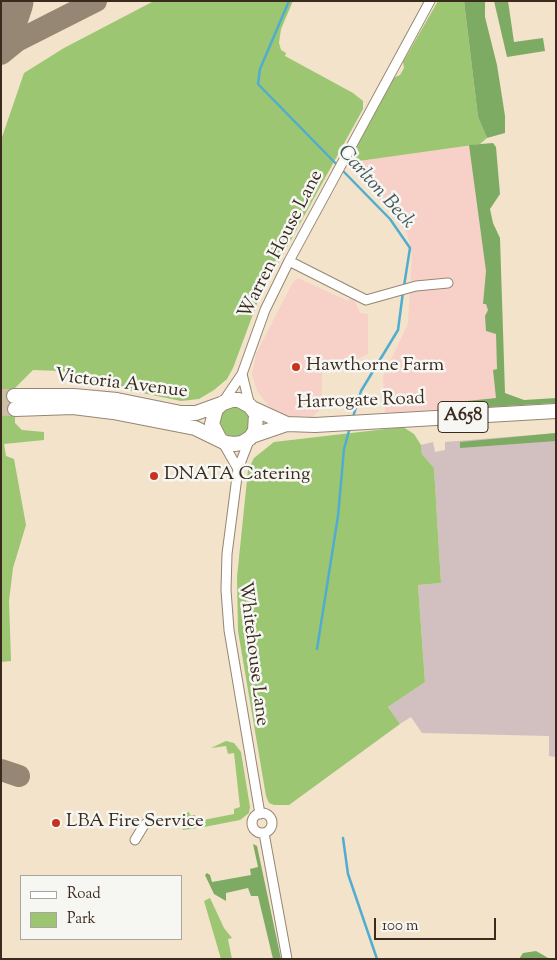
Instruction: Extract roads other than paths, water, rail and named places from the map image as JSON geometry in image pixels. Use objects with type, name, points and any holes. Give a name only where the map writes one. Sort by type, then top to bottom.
[{"type":"highway","name":"Victoria Avenue","points":[[15,402],[67,396],[195,428],[220,439]]},
{"type":"highway","points":[[239,400],[251,407],[257,422],[251,437],[242,443],[234,444],[220,439],[212,424],[216,409],[222,403],[239,400]]},
{"type":"highway","name":"Victoria Avenue","points":[[116,407],[181,413],[196,412],[222,403]]},
{"type":"highway","name":"Harrogate Road","points":[[251,407],[287,424]]},
{"type":"highway","name":"Harrogate Road","points":[[251,437],[287,424],[321,425],[556,411]]},
{"type":"street","name":"Warren House Lane","points":[[222,403],[242,374],[265,310],[289,261],[430,1]]},
{"type":"street","points":[[289,261],[366,300],[383,297],[416,286],[448,283]]},
{"type":"street","points":[[242,374],[251,407]]},
{"type":"street","name":"Whitehouse Lane","points":[[251,437],[238,469],[227,554],[226,590],[229,630],[260,814]]},
{"type":"street","points":[[220,439],[238,469]]},
{"type":"street","points":[[260,814],[268,815],[272,822],[271,828],[264,833],[257,832],[253,824],[254,819],[260,814]]},
{"type":"street","points":[[135,840],[144,825],[150,821]]},
{"type":"street","points":[[264,833],[287,959]]},
{"type":"waterway","name":"Carlton Beck","points":[[289,1],[260,69],[258,84],[390,219],[410,248],[404,286]]},
{"type":"waterway","name":"Carlton Beck","points":[[353,417],[361,391],[398,330],[403,292]]},
{"type":"waterway","name":"Carlton Beck","points":[[317,649],[338,516],[344,449],[350,427]]},
{"type":"waterway","name":"Carlton Beck","points":[[343,838],[348,874],[377,959]]},
{"type":"tunnel","points":[[1,396],[14,396]]},
{"type":"tunnel","points":[[1,409],[15,409]]},
{"type":"place","name":"Hawthorne Farm","points":[[296,367]]},
{"type":"place","name":"DNATA Catering","points":[[154,476]]},
{"type":"place","name":"LBA Fire Service","points":[[56,823]]}]
